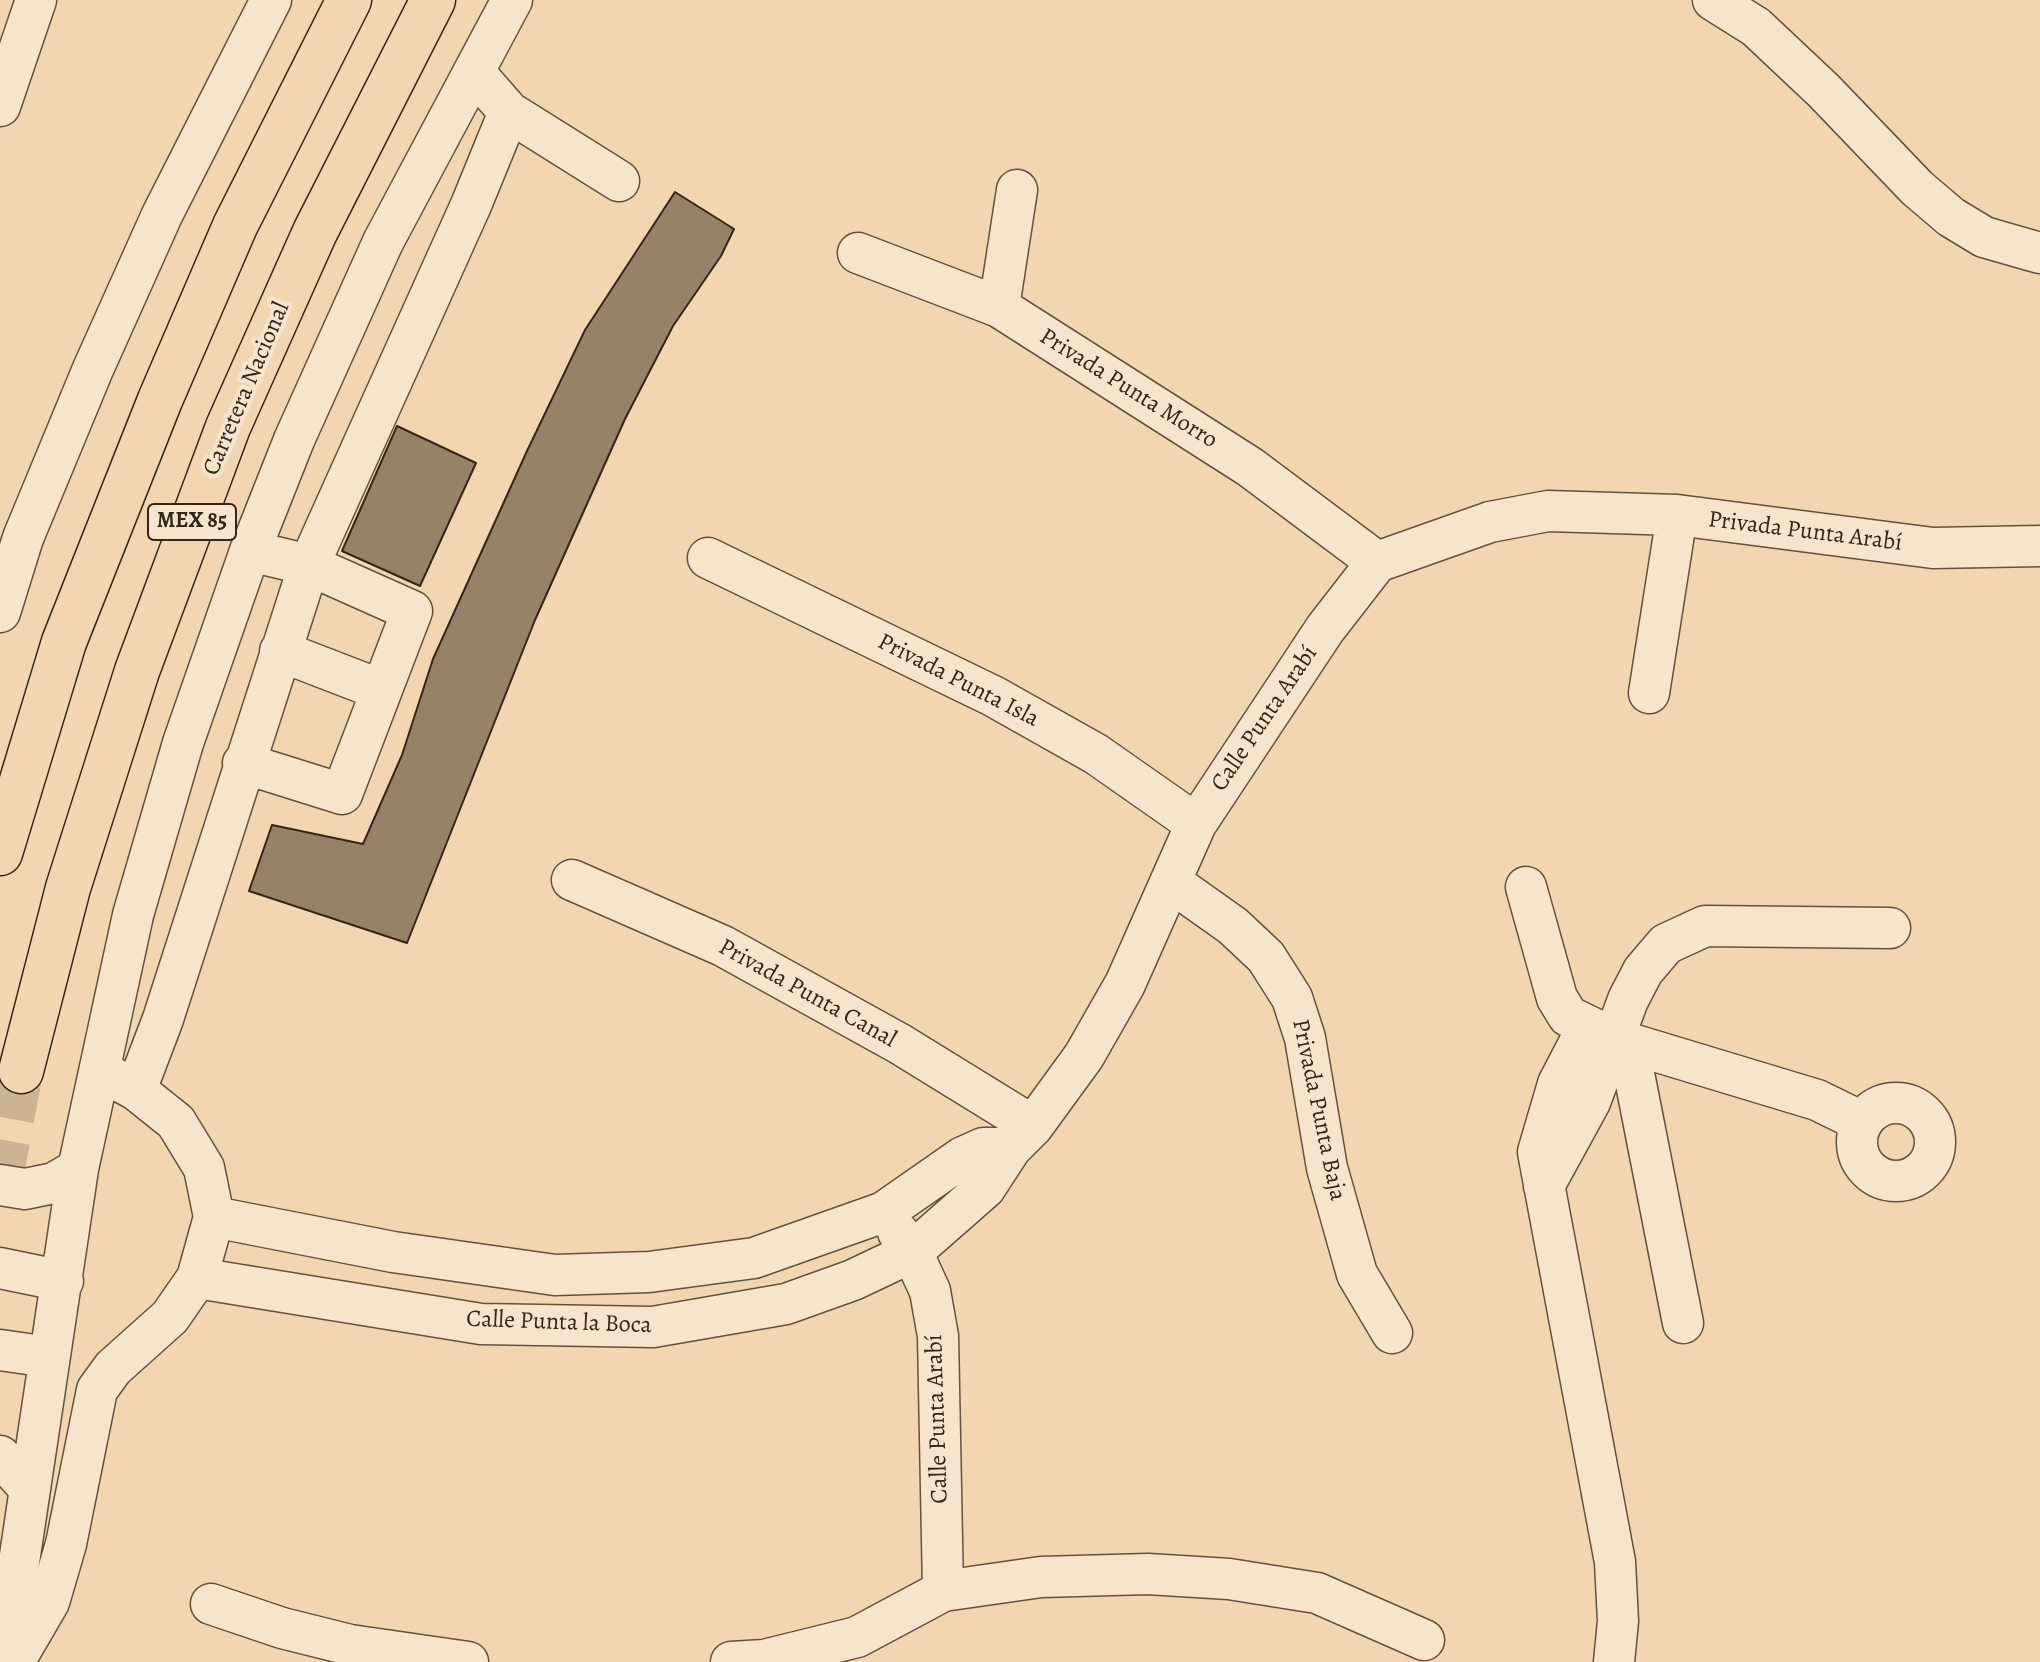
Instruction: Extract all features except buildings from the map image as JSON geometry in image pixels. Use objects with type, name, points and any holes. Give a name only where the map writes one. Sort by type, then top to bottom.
[{"type":"highway","name":"MEX 85","points":[[0,853],[64,642],[160,400],[235,226],[349,0]]},
{"type":"highway","name":"Carretera Nacional","points":[[21,1071],[68,888],[137,671],[228,427],[315,232],[433,0]]},
{"type":"street","points":[[0,106],[36,0]]},
{"type":"street","points":[[0,612],[23,538],[99,355],[197,143],[271,0]]},
{"type":"street","points":[[1713,0],[1756,27],[1824,91],[1917,188],[1951,217],[1984,237],[2040,253]]},
{"type":"street","points":[[4,1662],[78,1169],[133,915],[183,743],[250,551],[294,440],[383,242],[513,1]]},
{"type":"street","points":[[474,72],[509,112],[619,181]]},
{"type":"street","points":[[136,1090],[163,1019],[309,565],[471,205],[509,112]]},
{"type":"street","points":[[999,307],[1017,190]]},
{"type":"street","name":"Privada Punta Morro","points":[[858,253],[999,307],[1250,467],[1377,562]]},
{"type":"street","points":[[1377,562],[1490,522],[1548,511],[1677,515],[1649,693]]},
{"type":"street","name":"Privada Punta Arabí","points":[[1677,515],[1933,548],[2040,546]]},
{"type":"street","points":[[243,763],[342,794],[412,611],[309,565],[250,551]]},
{"type":"street","name":"Privada Punta Isla","points":[[708,558],[993,696],[1096,754],[1196,824]]},
{"type":"street","name":"Calle Punta Arabí","points":[[912,1252],[985,1188],[1084,1056],[1125,984],[1196,824],[1325,629],[1377,562]]},
{"type":"street","points":[[280,651],[381,690]]},
{"type":"street","name":"Privada Punta Canal","points":[[572,880],[723,946],[900,1044],[1022,1137]]},
{"type":"street","name":"Privada Punta Baja","points":[[1171,882],[1233,926],[1266,957],[1292,998],[1305,1038],[1327,1168],[1357,1274],[1392,1333]]},
{"type":"street","points":[[1526,887],[1557,998],[1568,1016],[1610,1037],[1817,1100],[1862,1122]]},
{"type":"street","points":[[1614,1662],[1618,1621],[1615,1562],[1542,1189],[1590,1102],[1610,1037],[1643,971],[1666,944],[1705,926],[1890,928]]},
{"type":"street","points":[[1610,1037],[1683,1323]]},
{"type":"street","points":[[14,1662],[49,1602],[66,1544],[97,1390],[113,1368],[170,1317],[197,1278],[214,1217],[204,1168],[176,1122],[136,1090],[100,1070]]},
{"type":"street","points":[[884,1212],[963,1157],[1022,1137]]},
{"type":"street","points":[[0,1185],[25,1189],[54,1183],[78,1169]]},
{"type":"street","name":"Calle Punta Arabí","points":[[884,1212],[912,1252],[930,1291],[938,1336],[943,1591]]},
{"type":"street","name":"Calle Punta la Boca","points":[[214,1217],[322,1238],[555,1275],[649,1272],[754,1258],[884,1212]]},
{"type":"street","points":[[310,1296],[322,1238]]},
{"type":"street","name":"Calle Punta la Boca","points":[[197,1278],[481,1324],[653,1327],[786,1304],[853,1280],[912,1252]]},
{"type":"street","points":[[0,1268],[63,1281]]},
{"type":"street","points":[[535,1327],[537,1272]]},
{"type":"street","points":[[0,1350],[49,1357]]},
{"type":"street","points":[[0,1456],[30,1489]]},
{"type":"street","points":[[731,1662],[764,1660],[857,1637],[943,1591],[1041,1577],[1148,1574],[1229,1579],[1317,1593],[1424,1640]]},
{"type":"street","points":[[211,1604],[282,1628],[350,1645],[468,1662]]},
{"type":"tunnel","points":[[0,1184],[21,1071]]}]
